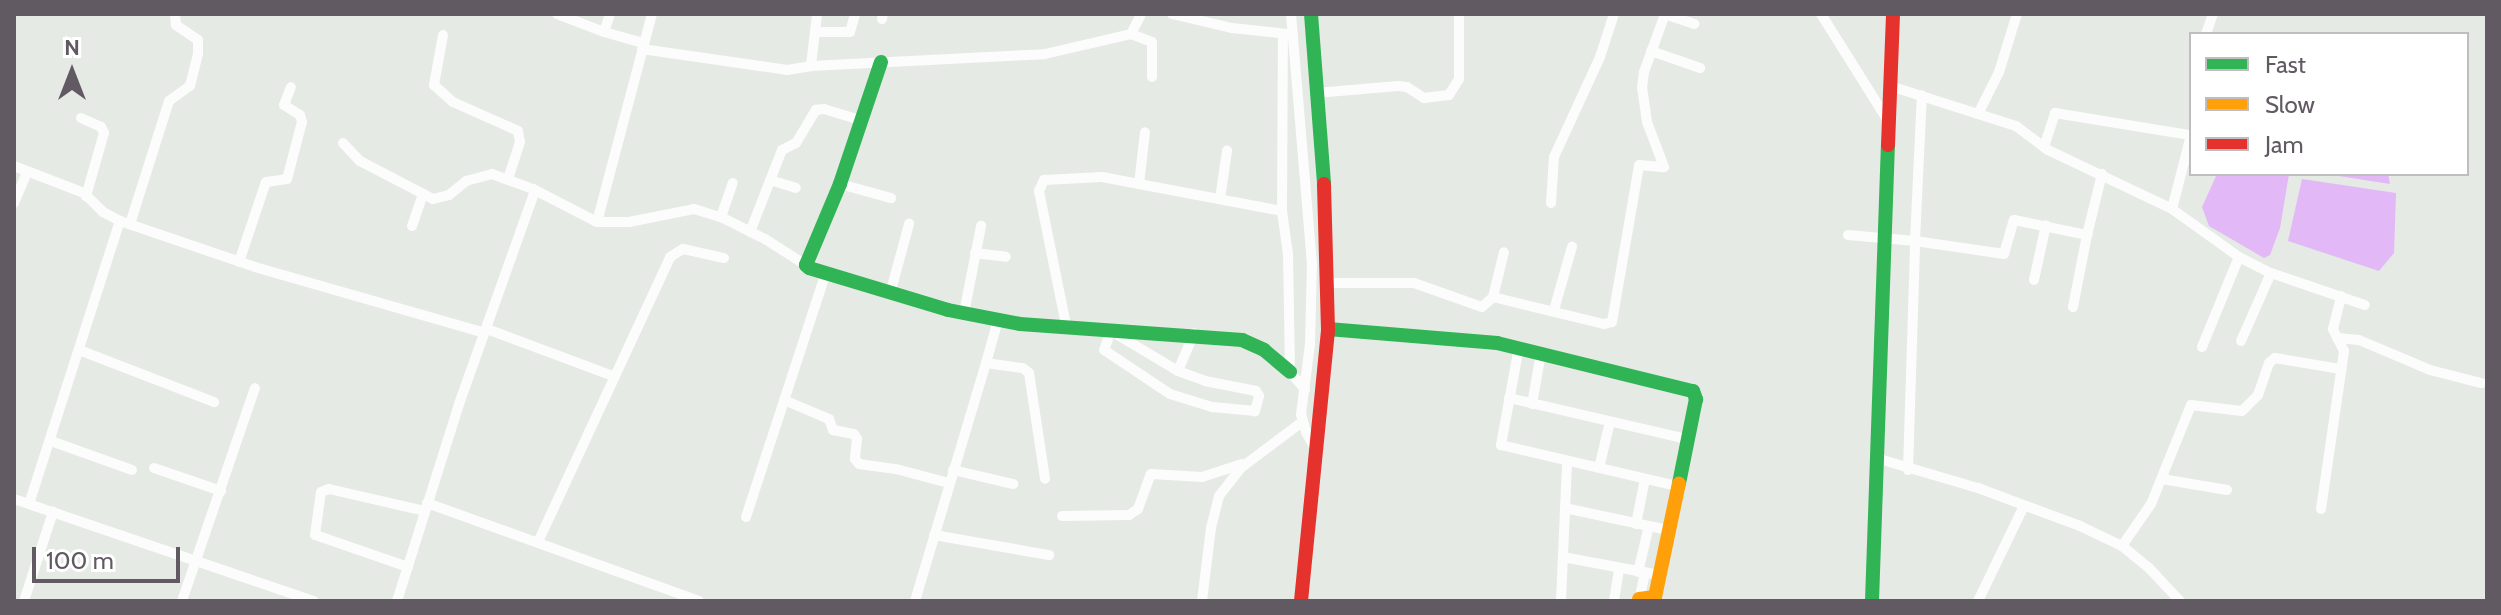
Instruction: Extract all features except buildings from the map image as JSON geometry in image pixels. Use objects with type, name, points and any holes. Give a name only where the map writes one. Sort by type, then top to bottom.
[{"type":"street","points":[[29,504],[79,350],[169,101],[190,86],[198,40],[176,25],[175,14]]},
{"type":"street","points":[[557,14],[643,46],[787,70],[811,66],[1045,54],[1131,34],[1152,42],[1152,77]]},
{"type":"street","points":[[604,32],[610,14]]},
{"type":"street","points":[[597,222],[652,14]]},
{"type":"street","points":[[811,66],[817,14]]},
{"type":"street","points":[[815,32],[850,32],[855,14]]},
{"type":"street","points":[[1131,34],[1141,14]]},
{"type":"street","points":[[1172,14],[1232,28],[1287,34]]},
{"type":"street","points":[[1290,372],[1288,254],[1282,211],[1287,34],[1291,14]]},
{"type":"street","points":[[1301,601],[1328,329],[1328,283],[1311,14]]},
{"type":"street","points":[[1316,93],[1398,86],[1424,98],[1449,95],[1459,79],[1459,14]]},
{"type":"street","points":[[1551,203],[1554,157],[1600,57],[1614,14]]},
{"type":"street","points":[[1493,297],[1604,324],[1612,322],[1616,314],[1639,165],[1664,167],[1647,122],[1642,88],[1651,51],[1664,14],[1694,24]]},
{"type":"street","points":[[1821,14],[1891,126]]},
{"type":"street","points":[[1872,601],[1893,14]]},
{"type":"street","points":[[1978,114],[1999,72],[2017,14]]},
{"type":"street","points":[[1287,34],[1312,263],[1310,344],[1302,422],[1316,450]]},
{"type":"street","points":[[443,35],[433,79],[435,89],[453,102],[518,131],[520,142],[508,179]]},
{"type":"street","points":[[1651,51],[1700,68]]},
{"type":"street","points":[[806,265],[840,184],[881,62]]},
{"type":"street","points":[[1890,86],[2016,126],[2044,147],[2172,209],[2239,257],[2271,273],[2365,305]]},
{"type":"street","points":[[239,262],[266,182],[287,179],[302,122],[300,115],[284,105],[291,87]]},
{"type":"street","points":[[1908,470],[1922,95]]},
{"type":"street","points":[[750,232],[782,150],[796,143],[816,110],[824,109],[863,121]]},
{"type":"street","points":[[2044,147],[2055,113],[2189,135]]},
{"type":"street","points":[[81,118],[101,127],[104,133],[86,196]]},
{"type":"street","points":[[1139,184],[1145,132]]},
{"type":"street","points":[[343,143],[360,161],[392,174],[403,185],[433,199],[445,197],[466,181],[484,174],[508,179],[597,222],[629,222],[682,210],[721,217],[825,275],[964,313],[1024,324],[1194,333],[1253,344],[1290,372],[1305,389]]},
{"type":"street","points":[[2172,209],[2189,143]]},
{"type":"street","points":[[1220,199],[1227,151]]},
{"type":"street","points":[[14,166],[86,196],[103,212],[125,223],[239,262],[486,331],[613,376]]},
{"type":"street","points":[[14,203],[27,173]]},
{"type":"street","points":[[2073,307],[2102,174]]},
{"type":"street","points":[[1066,325],[1039,185],[1044,180],[1091,177],[1282,211]]},
{"type":"street","points":[[770,180],[796,188]]},
{"type":"street","points":[[721,217],[733,183]]},
{"type":"street","points":[[840,184],[891,198]]},
{"type":"street","points":[[397,601],[426,507],[535,191]]},
{"type":"street","points":[[412,226],[423,194]]},
{"type":"street","points":[[1848,235],[2004,254],[2014,220],[2087,235]]},
{"type":"street","points":[[890,294],[909,224]]},
{"type":"street","points":[[2034,280],[2046,225]]},
{"type":"street","points":[[964,313],[981,226]]},
{"type":"street","points":[[1554,310],[1572,247]]},
{"type":"street","points":[[538,542],[673,253],[683,249],[724,258]]},
{"type":"street","points":[[1328,283],[1414,283],[1482,307],[1493,297],[1504,252]]},
{"type":"street","points":[[975,253],[1006,257]]},
{"type":"street","points":[[2202,347],[2239,257]]},
{"type":"street","points":[[2241,341],[2271,273]]},
{"type":"street","points":[[746,517],[825,275]]},
{"type":"street","points":[[2321,509],[2344,345],[2337,338],[2333,325],[2341,296]]},
{"type":"street","points":[[915,601],[998,320]]},
{"type":"street","points":[[1107,329],[1178,371],[1205,381],[1256,391],[1259,396],[1255,411],[1212,407],[1170,394],[1104,350],[1107,329]]},
{"type":"street","points":[[1328,329],[1519,347],[1693,391],[1696,399],[1668,530],[1647,574]]},
{"type":"street","points":[[1178,371],[1194,333]]},
{"type":"street","points":[[2337,338],[2359,340],[2430,370],[2481,383]]},
{"type":"street","points":[[1519,347],[1501,445],[1677,486]]},
{"type":"street","points":[[79,350],[214,402]]},
{"type":"street","points":[[1532,404],[1541,353]]},
{"type":"street","points":[[2122,546],[2151,504],[2191,405],[2242,411],[2258,395],[2269,363],[2275,358],[2341,369]]},
{"type":"street","points":[[986,363],[1029,373],[1045,479]]},
{"type":"street","points":[[182,601],[255,388]]},
{"type":"street","points":[[1509,398],[1687,439]]},
{"type":"street","points":[[784,400],[829,419],[833,430],[856,437],[855,459],[859,464],[896,469],[949,483]]},
{"type":"street","points":[[1202,601],[1211,528],[1219,496],[1246,463],[1302,422]]},
{"type":"street","points":[[1599,468],[1610,422]]},
{"type":"street","points":[[51,441],[132,470]]},
{"type":"street","points":[[1876,458],[1908,470],[1978,488],[2122,546],[2149,568],[2180,601]]},
{"type":"street","points":[[1561,601],[1567,462]]},
{"type":"street","points":[[1062,516],[1129,515],[1138,509],[1151,474],[1202,477],[1246,463]]},
{"type":"street","points":[[154,468],[221,491]]},
{"type":"street","points":[[953,470],[1013,484]]},
{"type":"street","points":[[1636,524],[1645,479]]},
{"type":"street","points":[[2162,479],[2227,490]]},
{"type":"street","points":[[408,567],[315,535],[321,492],[329,489],[426,507],[538,542],[699,601]]},
{"type":"street","points":[[14,499],[194,560],[281,596],[314,601]]},
{"type":"street","points":[[1978,601],[2024,506]]},
{"type":"street","points":[[1565,508],[1668,530]]},
{"type":"street","points":[[24,601],[53,512]]},
{"type":"street","points":[[1639,600],[1653,599],[1647,574],[1649,526]]},
{"type":"street","points":[[934,535],[1049,555]]},
{"type":"street","points":[[1563,557],[1647,574]]},
{"type":"street","points":[[1614,601],[1619,568]]},
{"type":"shaded area","points":[[2216,176],[2289,176],[2280,228],[2270,255],[2264,258],[2209,226],[2202,207]]},
{"type":"shaded area","points":[[2339,176],[2388,176],[2390,184]]},
{"type":"shaded area","points":[[2302,179],[2396,193],[2394,253],[2379,271],[2288,241]]},
{"type":"traffic: fast","points":[[1311,14],[1324,184]]},
{"type":"traffic: fast","points":[[881,62],[840,184],[806,265],[809,268],[948,310],[1020,324],[1242,340],[1264,350],[1290,372]]},
{"type":"traffic: fast","points":[[1872,601],[1888,145]]},
{"type":"traffic: fast","points":[[1328,329],[1497,343],[1693,391],[1696,399],[1679,483]]},
{"type":"traffic: slow","points":[[1639,599],[1655,597],[1679,483]]},
{"type":"traffic: jam","points":[[1888,145],[1893,14]]},
{"type":"traffic: jam","points":[[1301,601],[1328,329],[1324,184]]}]
